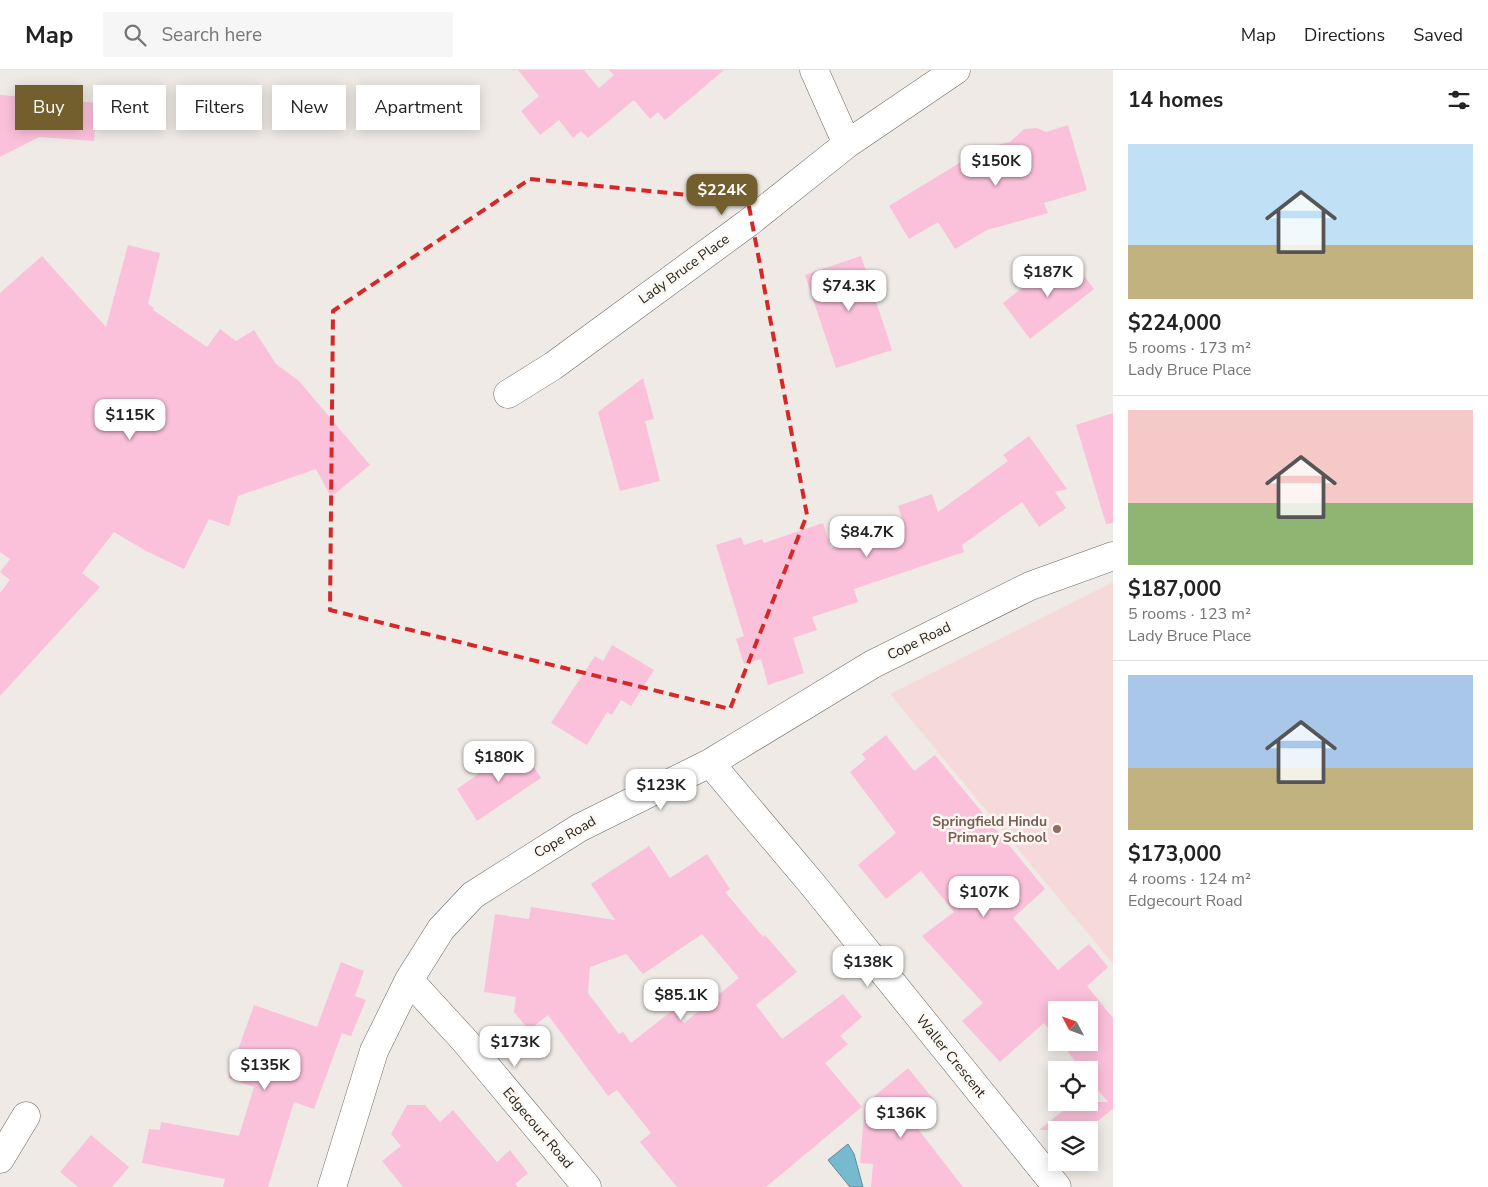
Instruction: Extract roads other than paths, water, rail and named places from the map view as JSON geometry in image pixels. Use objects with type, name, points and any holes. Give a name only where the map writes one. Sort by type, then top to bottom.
[{"type":"street","points":[[814,70],[847,144]]},
{"type":"street","name":"Lady Bruce Place","points":[[508,394],[553,366],[748,223],[847,144],[956,70]]},
{"type":"street","name":"Cope Road","points":[[332,1187],[374,1051],[409,980],[441,929],[473,895],[579,828],[710,763],[873,664],[1030,586],[1113,556]]},
{"type":"street","name":"Waller Crescent","points":[[710,763],[813,885],[1057,1187]]},
{"type":"street","name":"Edgecourt Road","points":[[409,980],[465,1041],[587,1187]]},
{"type":"street","points":[[0,1160],[26,1116]]},
{"type":"water","points":[[848,1144],[854,1154],[863,1187],[850,1187],[828,1160]]},
{"type":"place","name":"Springfield Hindu Primary School","points":[[1057,829]]}]
